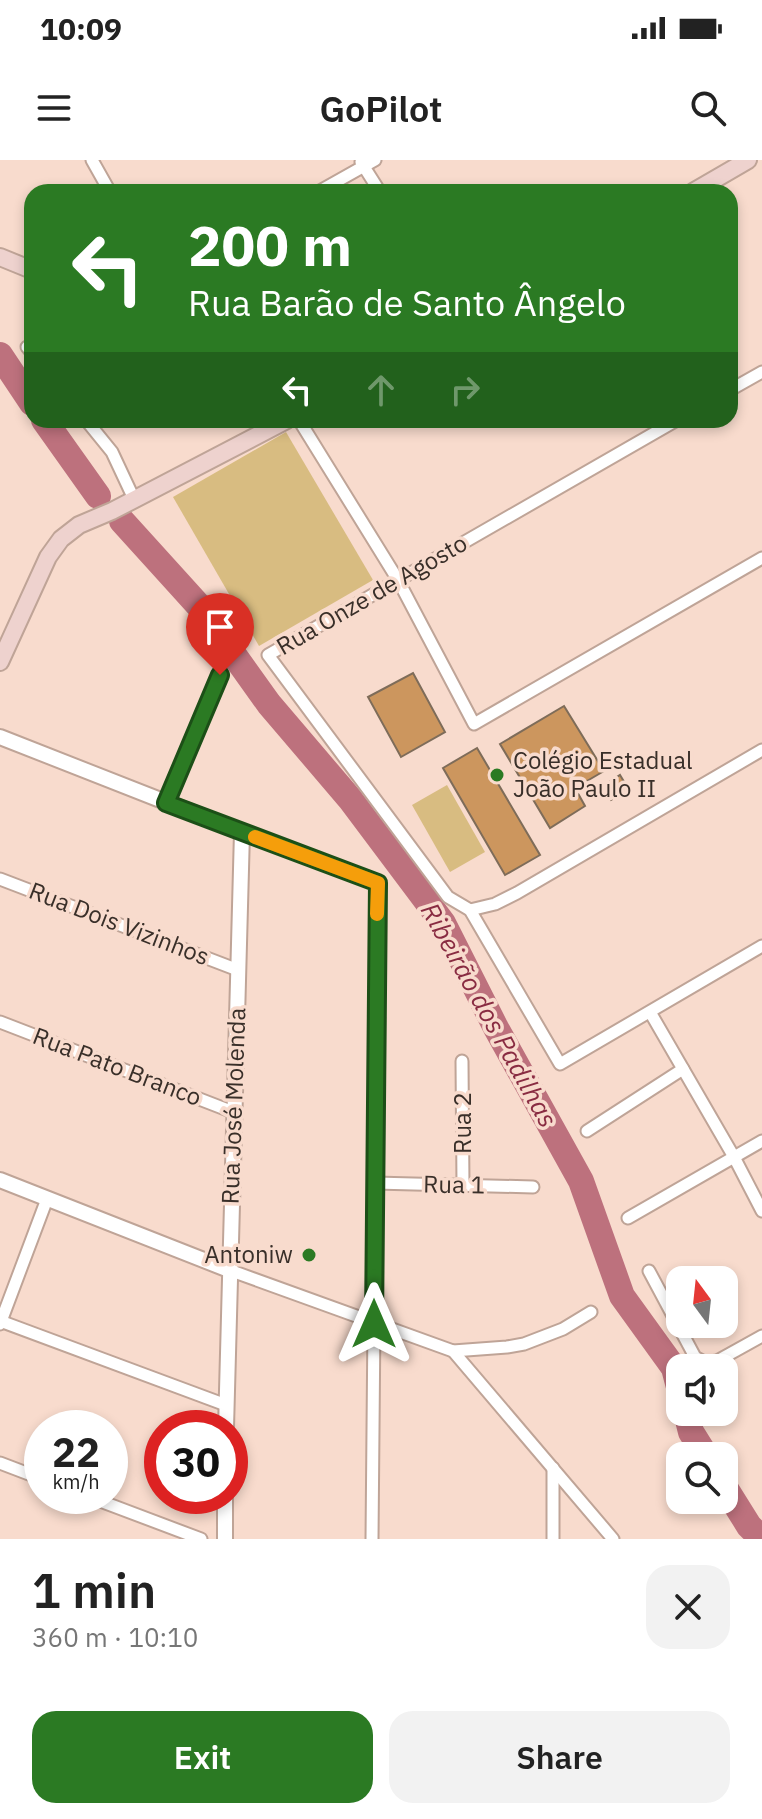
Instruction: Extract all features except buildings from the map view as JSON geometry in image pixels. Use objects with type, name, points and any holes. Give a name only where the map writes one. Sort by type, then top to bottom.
[{"type":"main road","points":[[707,184],[748,160]]},
{"type":"main road","points":[[0,257],[24,267]]},
{"type":"main road","points":[[0,662],[44,565],[61,539],[79,525],[272,428]]},
{"type":"street","points":[[92,160],[106,184]]},
{"type":"street","points":[[331,184],[366,162],[376,184]]},
{"type":"street","points":[[738,386],[762,372]]},
{"type":"street","points":[[92,428],[112,452],[134,499]]},
{"type":"street","points":[[304,428],[398,580],[474,724],[762,558]]},
{"type":"street","name":"Rua Onze de Agosto","points":[[470,910],[448,897],[268,655],[663,428]]},
{"type":"street","points":[[166,803],[220,675]]},
{"type":"street","points":[[0,737],[378,883],[372,1539]]},
{"type":"street","points":[[762,750],[517,893],[495,904],[470,910],[560,1064],[762,946]]},
{"type":"street","name":"Rua José Molenda","points":[[226,1410],[242,832]]},
{"type":"street","name":"Rua Dois Vizinhos","points":[[0,879],[238,970]]},
{"type":"street","points":[[650,1012],[762,1211]]},
{"type":"street","name":"Rua Pato Branco","points":[[0,1022],[233,1112]]},
{"type":"street","name":"Rua 2","points":[[462,1061],[463,1186]]},
{"type":"street","points":[[587,1131],[683,1069]]},
{"type":"street","points":[[628,1218],[762,1141]]},
{"type":"street","points":[[0,1180],[229,1270],[453,1351],[524,1344],[563,1329],[591,1312]]},
{"type":"street","name":"Rua 1","points":[[375,1183],[533,1187]]},
{"type":"street","points":[[47,1199],[0,1322],[226,1405]]},
{"type":"street","points":[[649,1271],[695,1357],[706,1363],[717,1361],[762,1336]]},
{"type":"street","points":[[453,1351],[613,1539]]},
{"type":"street","points":[[0,1463],[24,1472]]},
{"type":"street","points":[[553,1468],[553,1539]]},
{"type":"street","points":[[128,1511],[201,1539]]},
{"type":"street","points":[[225,1514],[225,1539]]},
{"type":"shaded area","points":[[286,432],[373,580],[259,646],[173,497]]},
{"type":"shaded area","points":[[447,785],[485,852],[450,872],[412,805]]},
{"type":"waterway","name":"Ribeirão dos Padilhas","points":[[0,355],[24,391]]},
{"type":"waterway","name":"Ribeirão dos Padilhas","points":[[50,428],[98,496]]},
{"type":"waterway","name":"Ribeirão dos Padilhas","points":[[122,521],[199,606],[269,704],[350,799],[443,923],[496,1028],[581,1181],[622,1296],[666,1357]]},
{"type":"waterway","name":"Ribeirão dos Padilhas","points":[[690,1426],[697,1442]]},
{"type":"waterway","name":"Ribeirão dos Padilhas","points":[[738,1508],[762,1539]]},
{"type":"slow traffic","points":[[255,837],[378,883],[377,914]]},
{"type":"place","name":"Colégio Estadual João Paulo II","points":[[497,775]]},
{"type":"place","name":"Antoniw","points":[[309,1255]]},
{"type":"route","points":[[220,675],[166,803],[378,883],[374,1324]]}]
